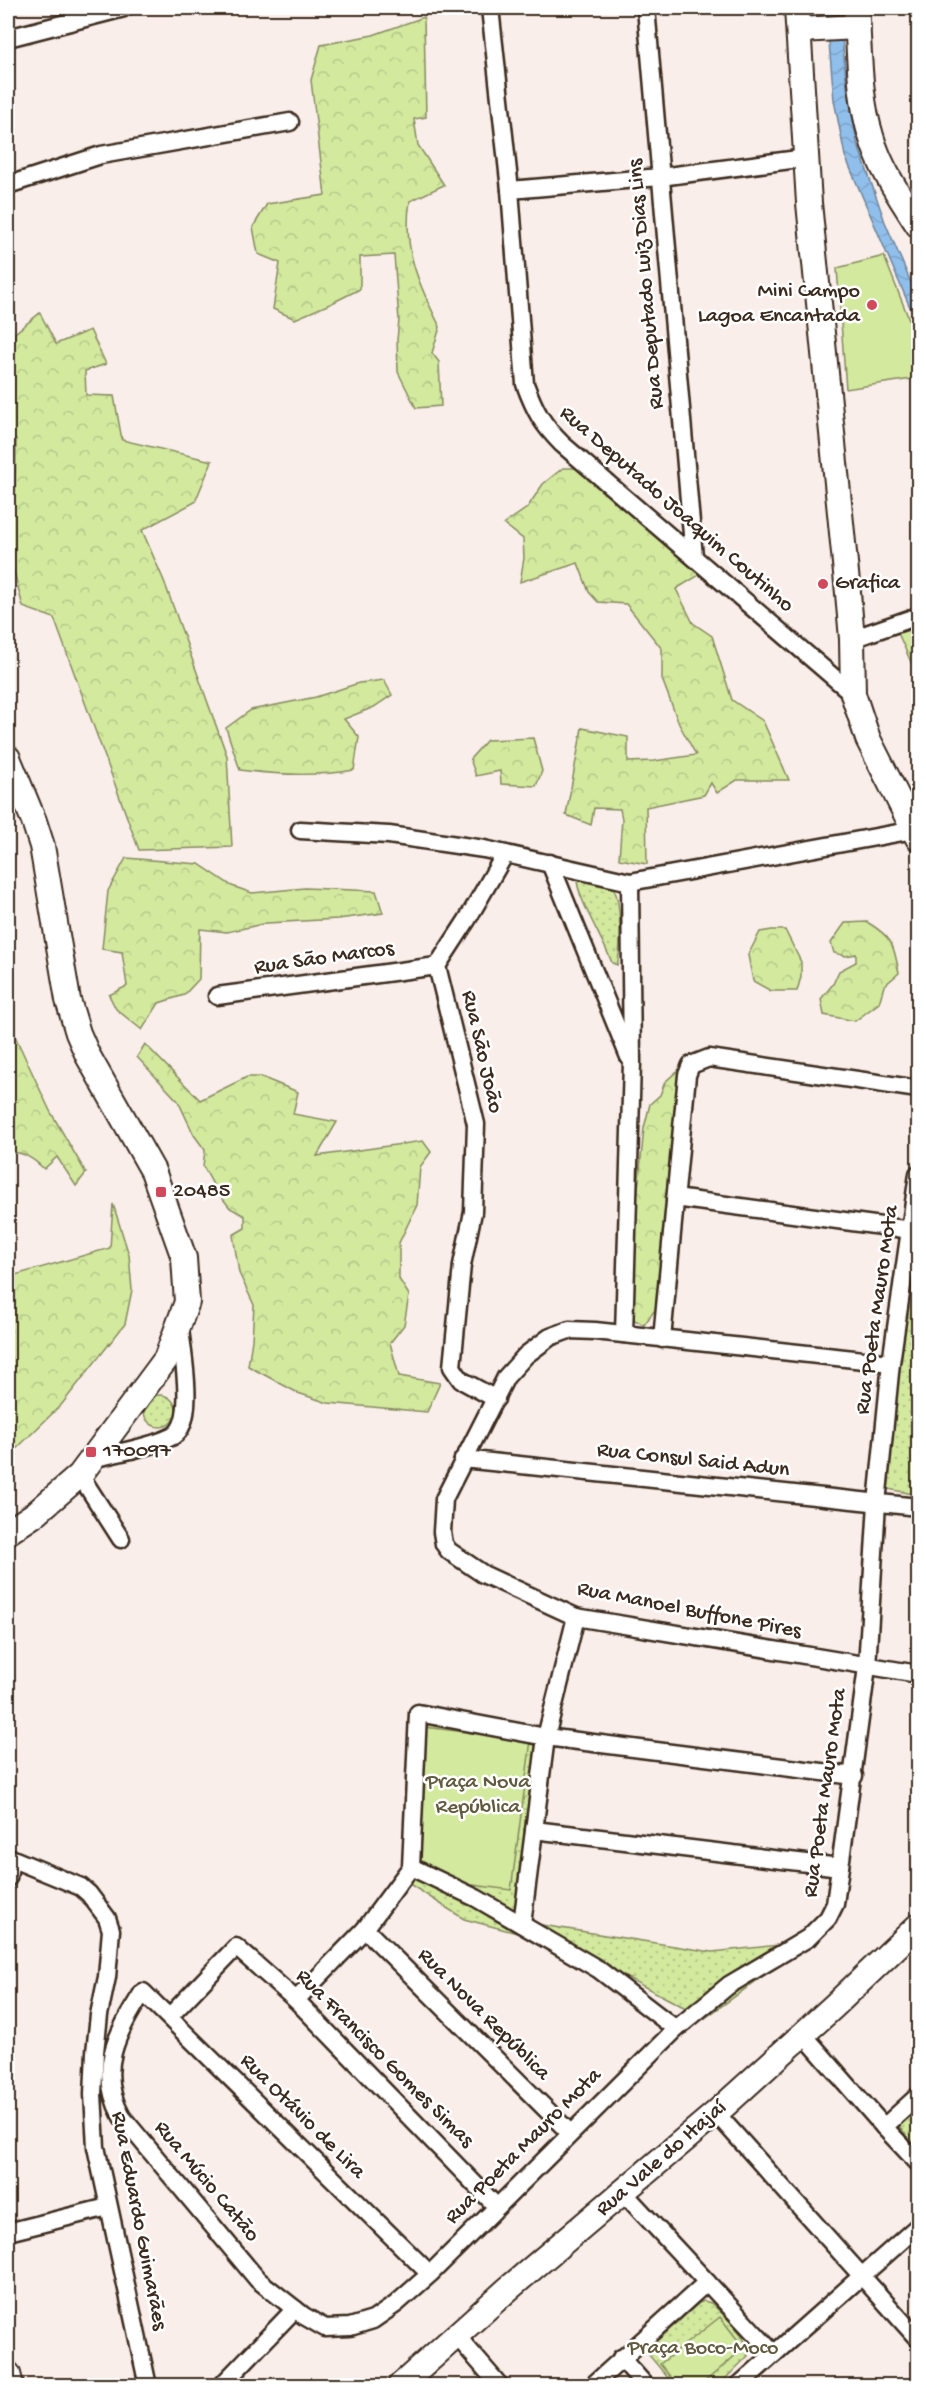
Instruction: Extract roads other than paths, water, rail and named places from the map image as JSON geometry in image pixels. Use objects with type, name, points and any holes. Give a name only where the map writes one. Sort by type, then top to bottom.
[{"type":"main road","points":[[916,834],[868,739],[853,694],[852,639],[806,158],[798,19],[857,17],[864,103],[870,135],[899,196],[918,225]]},
{"type":"main road","points":[[8,758],[34,820],[42,846],[68,1000],[78,1033],[88,1056],[153,1171],[171,1216],[184,1258],[187,1302],[166,1359],[86,1467],[35,1514],[8,1532]]},
{"type":"main road","name":"Rua Vale do Itajaí","points":[[400,2385],[508,2289],[716,2114],[918,1926]]},
{"type":"main road","points":[[8,2374],[10,2385]]},
{"type":"street","points":[[8,38],[124,8]]},
{"type":"street","name":"Rua Deputado Joaquim Coutinho","points":[[490,8],[510,190],[525,384],[533,408],[543,425],[562,444],[853,694]]},
{"type":"street","name":"Rua Deputado Luiz Dias Lins","points":[[646,8],[694,557]]},
{"type":"street","points":[[8,185],[101,155],[290,122]]},
{"type":"street","points":[[510,190],[660,177],[806,158]]},
{"type":"street","points":[[852,639],[918,616]]},
{"type":"street","points":[[300,830],[389,835],[505,854],[630,882],[916,834]]},
{"type":"street","name":"Rua São João","points":[[496,1399],[461,1380],[452,1367],[462,1265],[473,1212],[476,1124],[437,966],[505,854]]},
{"type":"street","points":[[550,863],[632,1064]]},
{"type":"street","points":[[624,1334],[632,1064],[630,882]]},
{"type":"street","name":"Rua São Marcos","points":[[217,996],[437,966]]},
{"type":"street","points":[[662,1339],[687,1075],[691,1065],[710,1058],[918,1089]]},
{"type":"street","name":"Rua Poeta Mauro Mota","points":[[300,2313],[324,2328],[350,2326],[373,2320],[396,2304],[430,2274],[676,2029],[729,1985],[808,1938],[828,1918],[835,1904],[854,1776],[867,1667],[877,1503],[891,1363],[918,1174]]},
{"type":"street","points":[[675,1197],[911,1230]]},
{"type":"street","points":[[121,1539],[86,1467],[173,1436],[181,1428],[187,1407],[180,1325]]},
{"type":"street","points":[[463,1459],[506,1377],[515,1365],[550,1337],[569,1330],[891,1363]]},
{"type":"street","name":"Rua Consul Said Adun","points":[[463,1459],[918,1507]]},
{"type":"street","name":"Rua Manoel Buffone Pires","points":[[463,1459],[444,1499],[442,1532],[444,1544],[468,1565],[483,1574],[576,1617],[918,1674]]},
{"type":"street","points":[[522,1924],[546,1737],[576,1617]]},
{"type":"street","points":[[296,2000],[365,1929],[411,1866],[418,1713],[546,1737],[854,1776]]},
{"type":"street","points":[[534,1830],[840,1868]]},
{"type":"street","points":[[8,1878],[9,1857]]},
{"type":"street","name":"Rua Eduardo Guimarães","points":[[9,1857],[81,1887],[89,1894],[109,1922],[111,1930],[107,1977],[99,2014],[93,2094],[96,2147],[148,2385]]},
{"type":"street","points":[[411,1866],[476,1898],[598,1969],[676,2029]]},
{"type":"street","name":"Rua Nova República","points":[[365,1929],[570,2133]]},
{"type":"street","name":"Rua Francisco Gomes Simas","points":[[169,2017],[237,1947],[296,2000],[496,2206]]},
{"type":"street","name":"Rua Otávio de Lira","points":[[143,1992],[430,2274]]},
{"type":"street","name":"Rua Múcio Catão","points":[[143,1992],[120,2028],[113,2049],[110,2082],[115,2105],[122,2117],[258,2280],[300,2313]]},
{"type":"street","points":[[803,2034],[918,2163]]},
{"type":"street","points":[[884,2127],[918,2096]]},
{"type":"street","points":[[716,2114],[918,2339]]},
{"type":"street","points":[[624,2193],[774,2354]]},
{"type":"street","points":[[8,2232],[108,2207]]},
{"type":"street","points":[[738,2385],[918,2226]]},
{"type":"street","points":[[592,2385],[707,2282]]},
{"type":"street","points":[[221,2385],[300,2313]]},
{"type":"street","points":[[456,2335],[500,2385]]},
{"type":"street","points":[[621,2358],[646,2385]]},
{"type":"water","points":[[826,8],[839,8],[847,87],[857,142],[885,222],[918,299],[918,326],[845,156],[834,100]]},
{"type":"place","name":"Mini Campo Lagoa Encantada","points":[[872,305]]},
{"type":"place","name":"Grafica","points":[[823,584]]},
{"type":"place","name":"20485","points":[[161,1192]]},
{"type":"place","name":"170097","points":[[91,1452]]},
{"type":"park label","name":"Praça Nova República","points":[[478,1796]]},
{"type":"park label","name":"Praça Boco-Moco","points":[[703,2349]]}]
